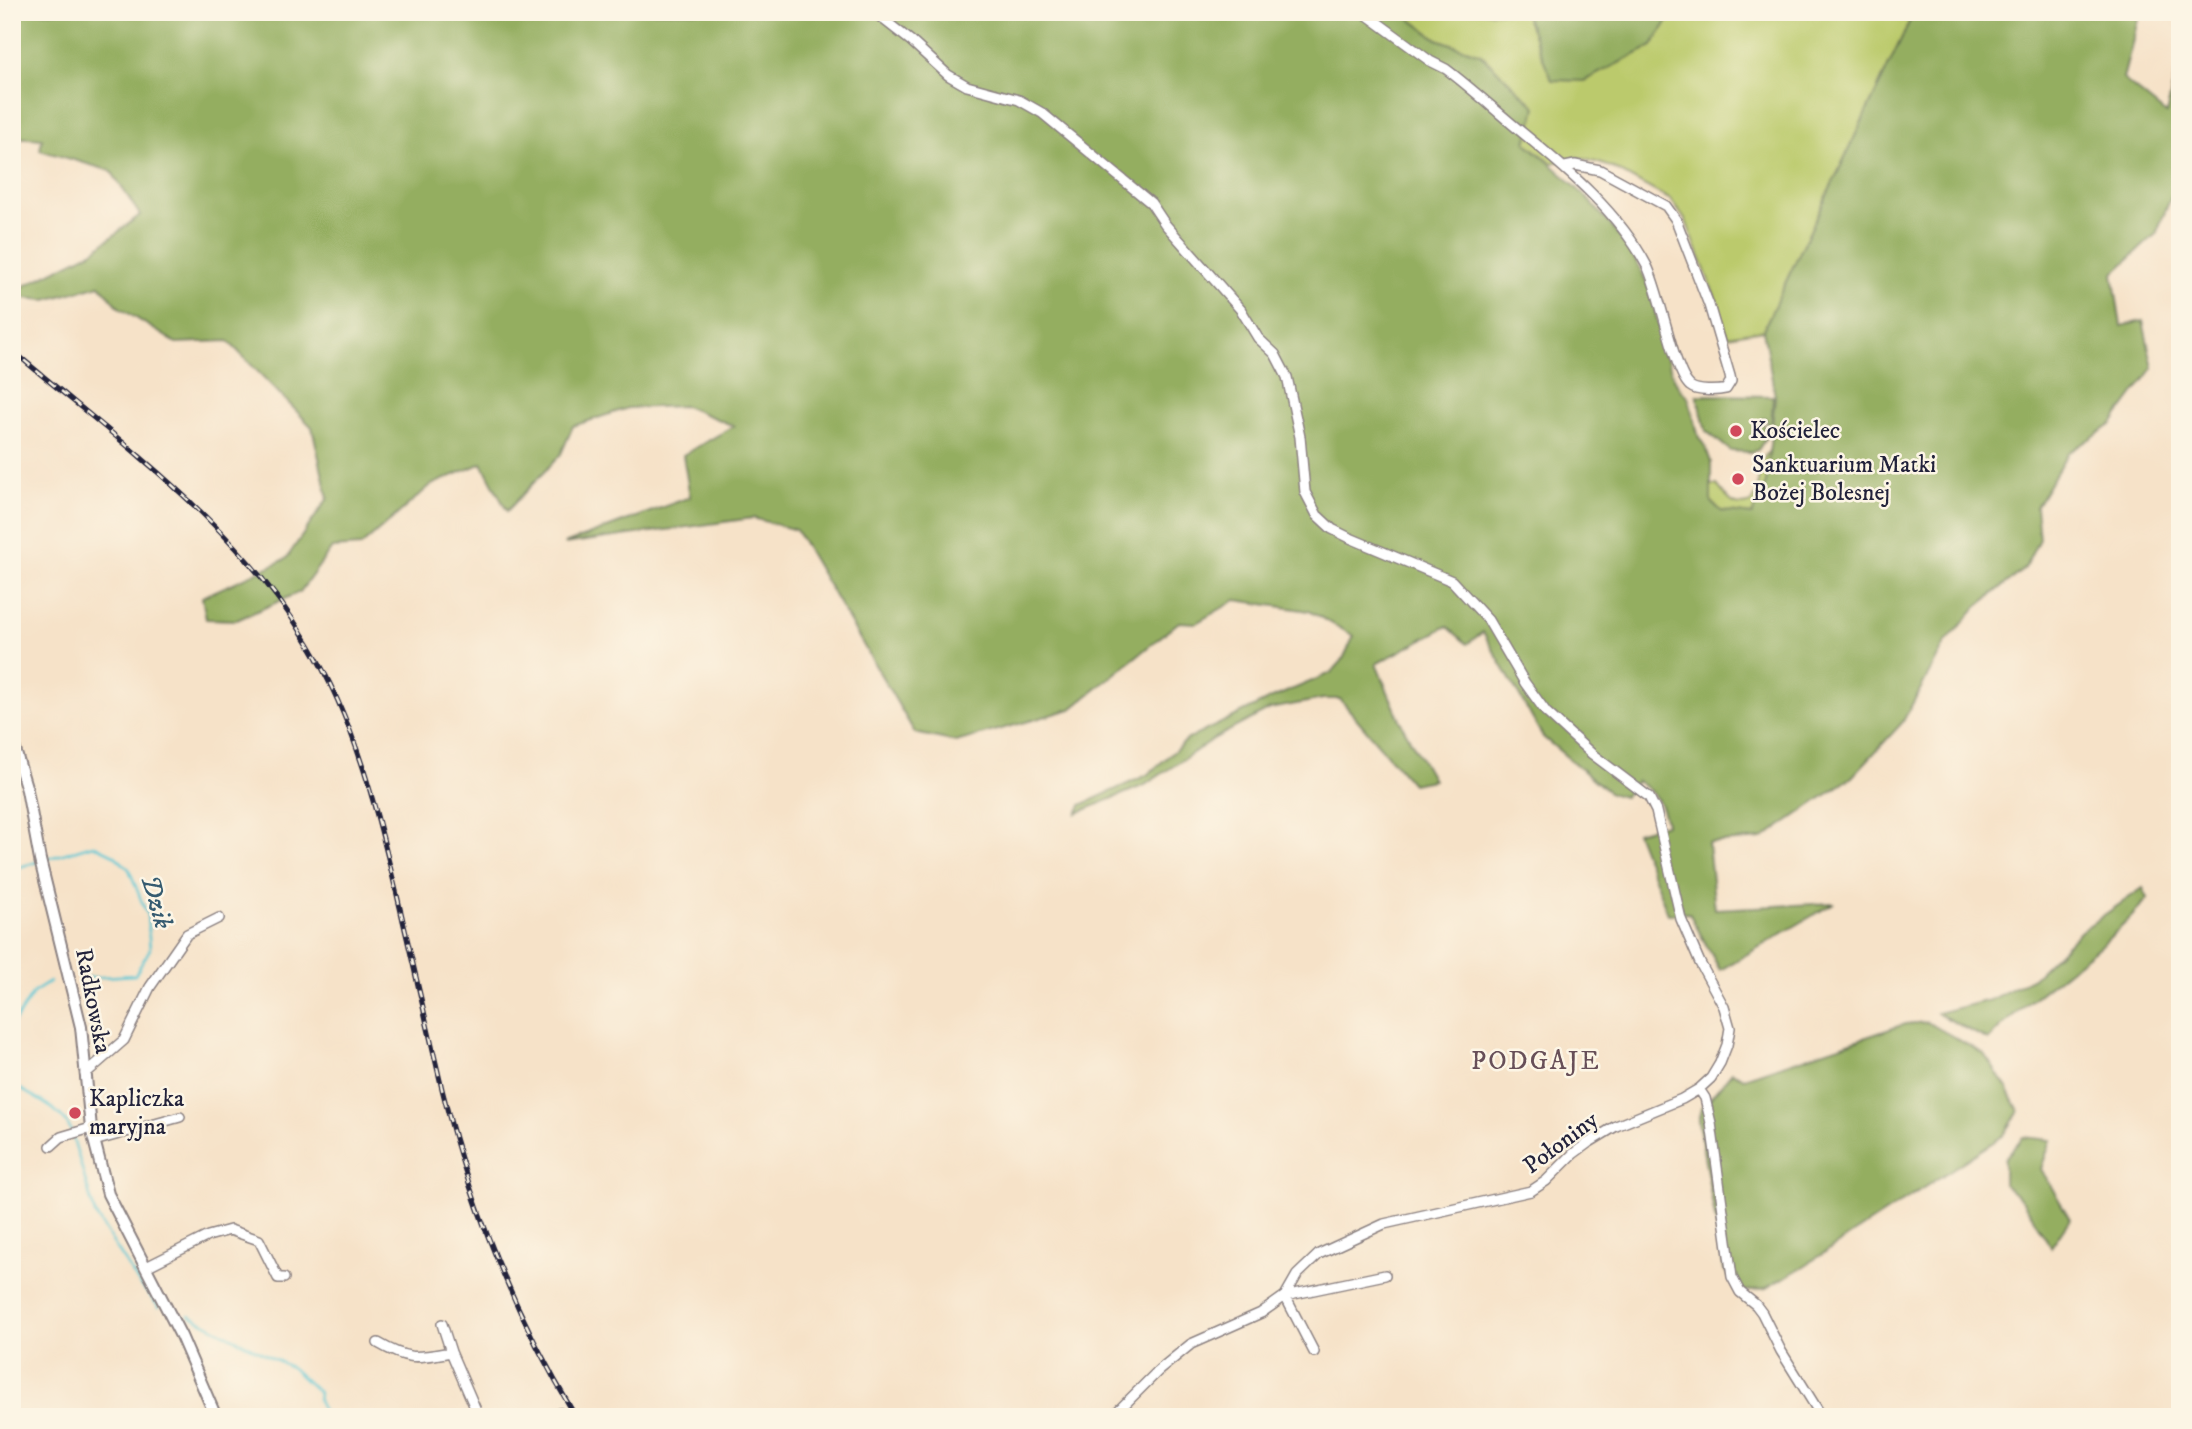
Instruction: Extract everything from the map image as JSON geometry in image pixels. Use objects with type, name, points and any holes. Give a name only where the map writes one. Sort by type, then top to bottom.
[{"type":"street","name":"Połoniny","points":[[874,12],[957,80],[967,86],[1019,100],[1042,113],[1151,203],[1165,224],[1241,310],[1258,338],[1275,354],[1287,377],[1300,438],[1306,492],[1317,515],[1332,529],[1349,538],[1452,581],[1488,620],[1525,682],[1554,718],[1592,754],[1649,797],[1656,811],[1681,919],[1700,963],[1724,1007],[1730,1028],[1720,1063],[1711,1078],[1699,1089],[1682,1099],[1616,1126],[1573,1154],[1546,1181],[1531,1191],[1384,1224],[1328,1249],[1307,1263],[1285,1296],[1261,1313],[1191,1344],[1158,1371],[1112,1417]]},
{"type":"street","points":[[1363,12],[1430,61],[1454,75],[1565,167],[1638,250],[1656,285],[1669,336],[1683,377],[1690,387],[1726,389],[1731,381],[1709,304],[1676,220],[1666,206],[1611,175],[1575,165],[1565,167]]},
{"type":"street","name":"Radkowska","points":[[12,740],[27,790],[43,870],[81,1027],[91,1128],[108,1194],[181,1336],[216,1417]]},
{"type":"street","points":[[85,1074],[124,1040],[150,987],[187,933],[219,918]]},
{"type":"street","points":[[1699,1089],[1705,1098],[1711,1124],[1732,1277],[1740,1292],[1762,1313],[1781,1351],[1822,1417]]},
{"type":"street","points":[[94,1141],[180,1117]]},
{"type":"street","points":[[51,1146],[65,1136],[91,1128]]},
{"type":"street","points":[[145,1268],[208,1236],[230,1230],[259,1240],[278,1278],[284,1278]]},
{"type":"street","points":[[1314,1352],[1285,1296],[1385,1275]]},
{"type":"street","points":[[442,1324],[479,1417]]},
{"type":"street","points":[[378,1343],[401,1356],[451,1352]]},
{"type":"street","points":[[542,1417],[560,1413]]},
{"type":"green space","points":[[12,12],[1401,12],[1437,39],[1480,54],[1536,107],[1526,143],[1594,206],[1625,244],[1647,283],[1673,377],[1688,396],[1699,438],[1711,462],[1711,501],[1721,511],[1752,515],[1766,483],[1775,396],[1763,330],[1914,12],[2140,12],[2123,79],[2166,114],[2180,54],[2180,175],[2156,234],[2113,274],[2121,326],[2143,321],[2153,368],[2111,425],[2068,453],[2036,507],[2039,539],[2025,568],[1977,607],[1946,642],[1902,723],[1852,777],[1762,839],[1708,843],[1715,909],[1834,903],[1720,970],[1689,913],[1668,914],[1636,832],[1666,824],[1657,799],[1637,781],[1624,797],[1610,793],[1543,737],[1483,632],[1467,644],[1447,626],[1376,664],[1403,727],[1433,780],[1412,784],[1340,699],[1323,699],[1270,709],[1215,738],[1145,785],[1077,813],[1081,805],[1147,775],[1188,739],[1331,673],[1342,661],[1354,636],[1309,611],[1236,600],[1196,623],[1179,622],[1071,709],[956,742],[915,733],[796,530],[753,518],[564,544],[690,497],[683,455],[734,426],[685,406],[628,408],[573,426],[561,454],[507,511],[482,463],[431,485],[361,546],[332,548],[300,592],[237,620],[206,619],[202,597],[286,559],[328,498],[312,427],[228,341],[176,343],[120,308],[100,285],[46,300],[23,298],[20,288],[92,252],[140,215],[111,171],[40,150],[42,139],[12,137]]},
{"type":"green space","points":[[1401,12],[1528,12],[1525,15],[1669,20],[1663,12],[1914,12],[1763,330],[1727,336],[1686,221],[1671,200],[1599,163],[1577,157],[1552,163],[1526,143],[1535,107],[1481,54],[1437,39]]},
{"type":"green space","points":[[1528,12],[1596,12],[1602,16],[1604,12],[1663,12],[1669,19],[1652,46],[1584,81],[1552,80],[1525,15]]},
{"type":"green space","points":[[1697,395],[1773,396],[1771,430],[1769,431],[1766,418],[1762,419],[1767,436],[1758,450],[1731,451],[1706,431]]},
{"type":"green space","points":[[1771,448],[1766,483],[1752,515],[1721,511],[1711,501],[1710,485],[1717,485],[1735,504],[1751,503],[1758,493],[1759,465]]},
{"type":"green space","points":[[2143,888],[2148,898],[2130,919],[2007,1021],[1988,1040],[1937,1013],[1990,1000],[2033,978],[2081,931]]},
{"type":"green space","points":[[1927,1022],[1984,1054],[2019,1111],[2004,1135],[1801,1268],[1766,1288],[1740,1292],[1724,1269],[1698,1121],[1701,1109],[1732,1072],[1744,1078],[1905,1024]]},
{"type":"green space","points":[[2023,1137],[2051,1140],[2041,1169],[2070,1219],[2051,1247],[2022,1200],[2004,1184],[2004,1159]]},
{"type":"waterway","name":"Dzik","points":[[43,860],[93,845],[114,855],[129,869],[147,915],[150,949],[135,975],[85,978]]},
{"type":"waterway","name":"Dzik","points":[[12,869],[37,862]]},
{"type":"waterway","name":"Dzik","points":[[12,1025],[34,992],[50,982]]},
{"type":"waterway","name":"Dzik","points":[[12,1084],[54,1109],[71,1131]]},
{"type":"waterway","name":"Dzik","points":[[73,1138],[95,1214],[136,1279],[159,1307]]},
{"type":"waterway","name":"Dzik","points":[[189,1315],[292,1368],[319,1393],[318,1401],[326,1417]]},
{"type":"railway","points":[[12,350],[133,451],[210,521],[246,559],[279,600],[308,643],[324,673],[339,703],[372,797],[442,1089],[466,1174],[514,1299],[576,1417]]},
{"type":"place","name":"Kościelec","points":[[1736,431]]},
{"type":"place","name":"Sanktuarium Matki Bożej Bolesnej","points":[[1738,479]]},
{"type":"place","name":"Kapliczka maryjna","points":[[75,1113]]},
{"type":"district","name":"PODGAJE","points":[[1536,1061]]}]
